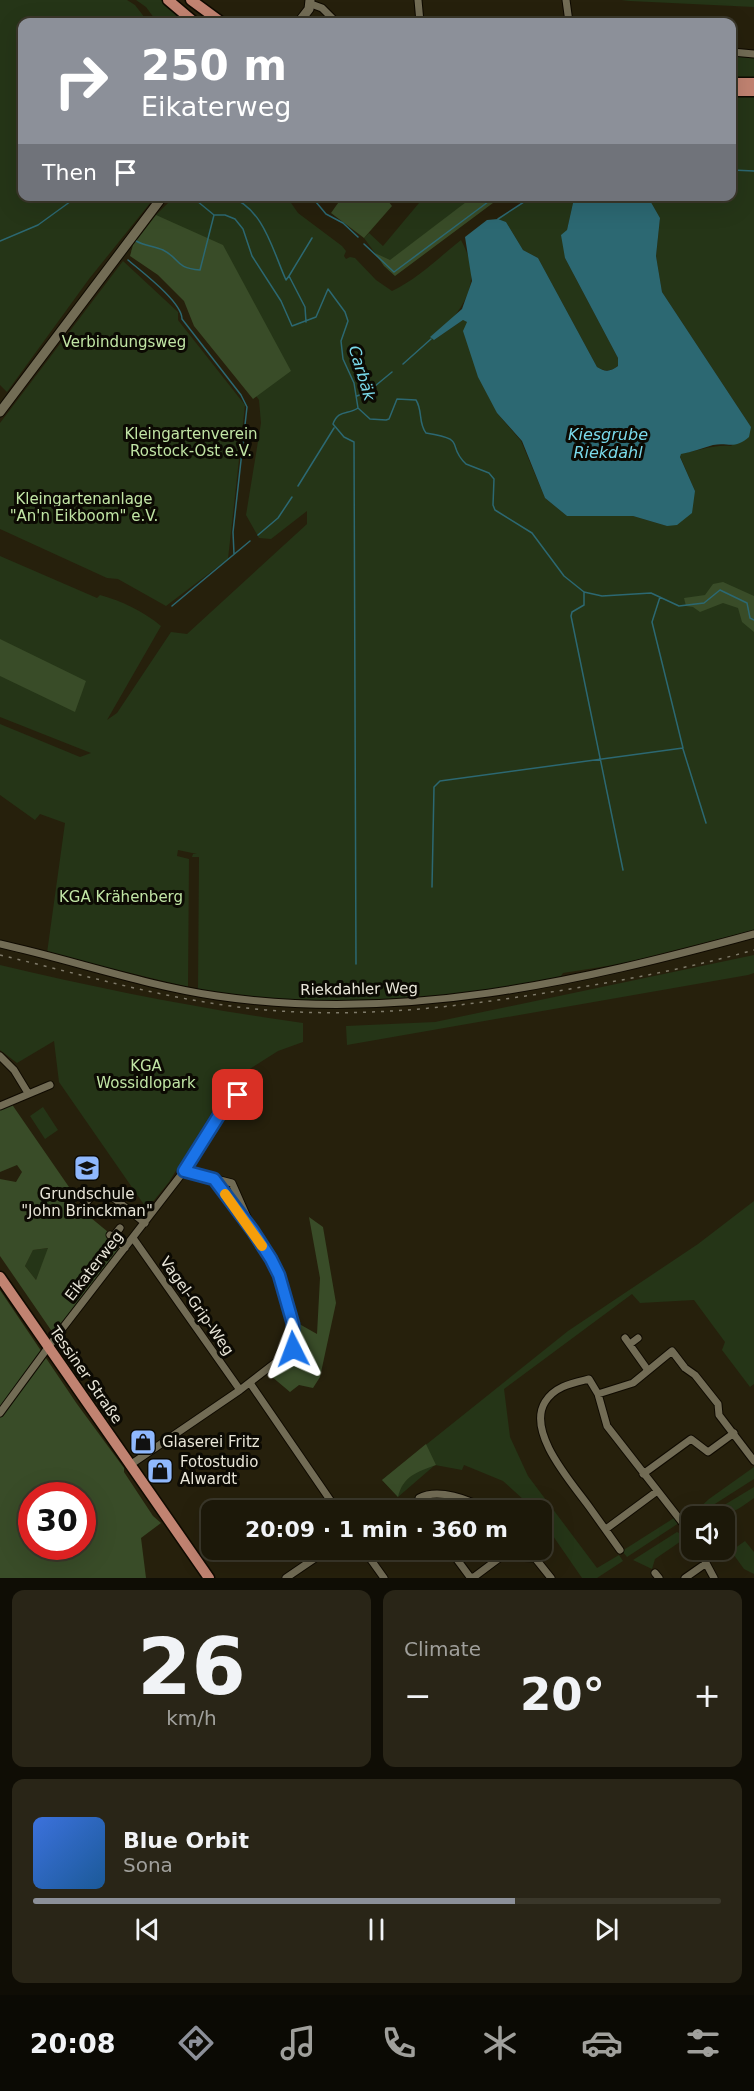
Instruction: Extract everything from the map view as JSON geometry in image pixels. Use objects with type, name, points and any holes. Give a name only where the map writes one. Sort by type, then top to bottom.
[{"type":"main road","points":[[168,0],[189,18]]},
{"type":"main road","points":[[191,0],[216,18]]},
{"type":"main road","points":[[301,18],[310,2]]},
{"type":"main road","points":[[736,83],[754,83]]},
{"type":"main road","points":[[736,90],[754,91]]},
{"type":"main road","points":[[0,412],[159,201]]},
{"type":"main road","name":"Tessiner Straße","points":[[0,1277],[209,1578]]},
{"type":"street","points":[[418,0],[420,18]]},
{"type":"street","points":[[566,0],[568,18]]},
{"type":"street","points":[[310,2],[322,8],[332,18]]},
{"type":"street","points":[[736,52],[754,54]]},
{"type":"street","name":"Riekdahler Weg","points":[[0,944],[208,994],[272,1002],[375,1006],[427,1002],[545,985],[754,934]]},
{"type":"street","points":[[0,1056],[14,1070],[28,1093]]},
{"type":"street","points":[[0,1106],[50,1085]]},
{"type":"street","name":"Eikaterweg","points":[[0,1413],[184,1171],[228,1101],[238,1095],[248,1099]]},
{"type":"street","points":[[184,1171],[232,1183],[253,1231]]},
{"type":"street","points":[[130,1465],[240,1390],[290,1353],[294,1344],[293,1324],[279,1275],[253,1231],[214,1179]]},
{"type":"street","points":[[83,1206],[98,1193],[110,1195],[146,1223]]},
{"type":"street","points":[[120,1228],[111,1236],[125,1248]]},
{"type":"street","name":"Vagel-Grip-Weg","points":[[133,1238],[240,1390]]},
{"type":"street","points":[[638,1338],[628,1341],[647,1369]]},
{"type":"street","points":[[598,1394],[633,1383],[647,1369],[672,1351],[718,1404],[719,1415],[754,1461]]},
{"type":"street","points":[[620,1550],[558,1464],[541,1425],[544,1404],[550,1395],[568,1384],[589,1379],[598,1394],[607,1426],[681,1522]]},
{"type":"street","points":[[249,1383],[331,1500]]},
{"type":"street","points":[[643,1474],[691,1439],[708,1452],[734,1433]]},
{"type":"street","points":[[606,1529],[656,1492]]},
{"type":"street","points":[[419,1500],[419,1497],[442,1495],[465,1500]]},
{"type":"street","points":[[286,1578],[312,1560]]},
{"type":"street","points":[[371,1560],[384,1578]]},
{"type":"street","points":[[457,1560],[470,1577],[495,1560]]},
{"type":"street","points":[[537,1560],[551,1578]]},
{"type":"street","points":[[704,1560],[714,1578]]},
{"type":"street","points":[[685,1578],[705,1563]]},
{"type":"green space","points":[[0,0],[127,0],[135,5],[145,18],[18,18],[18,201],[152,201],[89,279],[7,392],[0,385]]},
{"type":"green space","points":[[136,0],[161,0],[179,18],[154,18],[146,7]]},
{"type":"green space","points":[[621,0],[754,0],[754,7],[630,1]]},
{"type":"green space","points":[[736,57],[754,57],[754,79],[736,78]]},
{"type":"green space","name":"KGA Krähenberg","points":[[736,93],[754,93],[754,930],[620,964],[563,973],[561,976],[523,985],[436,997],[384,1001],[280,1000],[198,990],[199,857],[192,857],[193,854],[197,854],[178,850],[177,856],[189,859],[188,987],[47,953],[65,823],[40,814],[35,820],[0,795],[0,724],[80,757],[91,753],[0,717],[0,556],[97,598],[100,595],[124,603],[161,626],[107,720],[117,713],[171,632],[187,634],[307,524],[307,511],[271,539],[259,538],[246,515],[261,423],[259,400],[181,292],[131,251],[156,215],[170,201],[290,201],[298,213],[342,246],[346,251],[344,256],[346,259],[355,258],[376,280],[392,291],[420,274],[461,240],[468,256],[471,283],[462,306],[434,340],[463,320],[467,322],[497,413],[521,441],[545,498],[567,516],[633,516],[667,526],[695,491],[680,456],[681,453],[718,446],[731,446],[751,427],[662,292],[656,256],[660,218],[650,201],[736,201]]},
{"type":"green space","points":[[339,201],[388,201],[392,206],[364,238],[331,213]]},
{"type":"green space","points":[[421,201],[469,201],[390,261],[375,253],[364,238],[369,233],[383,246]]},
{"type":"green space","points":[[467,201],[496,201],[395,276],[375,253],[390,260]]},
{"type":"green space","points":[[527,201],[575,201],[567,230],[565,258],[618,358],[618,366],[608,370],[597,367],[538,258],[523,250],[506,222],[498,219]]},
{"type":"green space","points":[[156,215],[223,245],[291,371],[253,399],[194,326],[184,301],[158,275],[130,256],[133,245]]},
{"type":"green space","points":[[123,261],[178,312],[178,320],[245,405],[228,559],[166,606],[118,579],[107,578],[0,529],[0,423]]},
{"type":"green space","points":[[723,582],[754,596],[754,632],[742,622],[738,608],[723,603],[700,612],[693,607],[686,606],[684,598],[705,595],[713,584]]},
{"type":"green space","points":[[0,639],[86,681],[75,712],[0,676]]},
{"type":"green space","points":[[754,955],[754,973],[748,975],[347,1045],[346,1026],[435,1022]]},
{"type":"green space","name":"KGA Wossidlopark","points":[[0,965],[151,998],[303,1023],[303,1042],[278,1051],[245,1072],[220,1099],[169,1182],[147,1209],[59,1082],[54,1041],[17,1063],[0,1050]]},
{"type":"green space","points":[[11,1103],[69,1187],[66,1189],[79,1208],[125,1246],[53,1333],[0,1256],[0,1179],[16,1182],[22,1172],[17,1165],[0,1172],[0,1108]],"holes":[[[48,1248],[36,1280],[25,1266],[33,1250]]]},
{"type":"green space","points":[[43,1107],[58,1130],[45,1139],[30,1116]]},
{"type":"green space","points":[[754,1201],[754,1384],[750,1387],[722,1350],[725,1342],[694,1300],[640,1303],[632,1294],[504,1389],[510,1437],[528,1476],[546,1500],[524,1500],[503,1481],[464,1465],[462,1470],[435,1465],[398,1497],[382,1480],[568,1331],[698,1244]]},
{"type":"green space","points":[[309,1217],[323,1227],[336,1303],[320,1377],[313,1388],[299,1385],[290,1392],[265,1371],[290,1353],[294,1321],[317,1334],[320,1278]]},
{"type":"green space","points":[[49,1248],[36,1280],[25,1266],[33,1250]]},
{"type":"green space","points":[[0,1290],[77,1404],[124,1468],[124,1472],[153,1516],[161,1523],[141,1538],[146,1578],[0,1578]]},
{"type":"green space","points":[[426,1444],[436,1465],[407,1479],[398,1497],[382,1480]]},
{"type":"green space","points":[[754,1467],[754,1479],[712,1506],[701,1506]]},
{"type":"green space","points":[[754,1487],[754,1498],[737,1510],[735,1511],[735,1506],[723,1506]]},
{"type":"green space","points":[[552,1508],[597,1568],[619,1555],[623,1561],[597,1578],[582,1578],[552,1534]]},
{"type":"green space","points":[[674,1518],[679,1523],[627,1557],[622,1551]]},
{"type":"green space","points":[[677,1532],[681,1534],[681,1541],[655,1559],[652,1569],[633,1560]]},
{"type":"green space","points":[[745,1541],[754,1552],[754,1574],[744,1569],[735,1557],[735,1548]]},
{"type":"water","name":"Kiesgrube Riekdahl","points":[[575,201],[650,201],[660,218],[656,256],[662,292],[751,427],[749,437],[739,443],[713,445],[681,454],[680,457],[695,491],[692,513],[677,525],[667,526],[633,516],[567,516],[545,498],[522,441],[497,413],[478,377],[463,331],[467,322],[463,320],[434,340],[430,337],[462,309],[472,281],[465,237],[487,220],[498,219],[506,222],[523,250],[538,258],[597,367],[608,371],[618,366],[618,358],[565,258],[561,235],[567,230]]},
{"type":"waterway","points":[[736,170],[754,171]]},
{"type":"waterway","points":[[0,241],[38,225],[71,201]]},
{"type":"waterway","name":"Carbäk","points":[[197,201],[214,215],[225,215],[235,219],[243,229],[252,256],[281,301],[292,326],[316,317],[328,289],[345,312],[348,321],[341,341],[343,359],[354,383],[358,408],[370,419],[386,420],[389,419],[397,399],[416,400],[426,433],[452,441],[466,464],[489,473],[494,479],[493,505],[495,510],[532,533],[564,576],[584,592],[602,596],[651,593],[679,606],[704,603],[720,590],[747,603],[750,618],[754,620]]},
{"type":"waterway","points":[[239,201],[259,220],[286,280],[289,276]]},
{"type":"waterway","points":[[315,201],[326,214],[343,223],[358,237]]},
{"type":"waterway","points":[[364,244],[394,272],[489,201]]},
{"type":"waterway","points":[[498,219],[525,201]]},
{"type":"waterway","points":[[136,241],[163,250],[186,267],[200,270],[214,215]]},
{"type":"waterway","points":[[306,322],[305,307],[289,276],[312,238]]},
{"type":"waterway","points":[[128,260],[176,304],[182,319],[241,395],[247,407],[233,532],[234,554]]},
{"type":"waterway","points":[[403,364],[431,339]]},
{"type":"waterway","points":[[357,396],[369,391],[392,372]]},
{"type":"waterway","points":[[356,964],[354,442],[344,437],[333,424],[340,414],[358,408]]},
{"type":"waterway","points":[[298,486],[334,428]]},
{"type":"waterway","points":[[258,535],[278,518],[292,497]]},
{"type":"waterway","points":[[172,606],[250,541]]},
{"type":"waterway","points":[[584,592],[584,605],[572,612],[571,616],[623,870]]},
{"type":"waterway","points":[[432,887],[434,787],[440,781],[683,748],[652,622],[660,597]]},
{"type":"waterway","points":[[683,749],[706,823]]},
{"type":"railway","points":[[0,955],[139,989],[209,1003],[280,1011],[347,1013],[413,1010],[545,993],[650,974],[754,950]]},
{"type":"slow traffic","points":[[225,1194],[262,1246]]},
{"type":"place","name":"Grundschule \"John Brinckman\"","points":[[87,1168]]},
{"type":"place","name":"Glaserei Fritz","points":[[143,1442]]},
{"type":"place","name":"Fotostudio Alwardt","points":[[160,1471]]},
{"type":"route","points":[[238,1095],[228,1101],[184,1171],[214,1179],[271,1259],[279,1275],[293,1324],[293,1349]]},
{"type":"park label","name":"Verbindungsweg","points":[[124,342]]},
{"type":"park label","name":"Kleingartenverein Rostock-Ost e.V.","points":[[191,442]]},
{"type":"park label","name":"Kleingartenanlage \"An'n Eikboom\" e.V.","points":[[84,508]]}]
